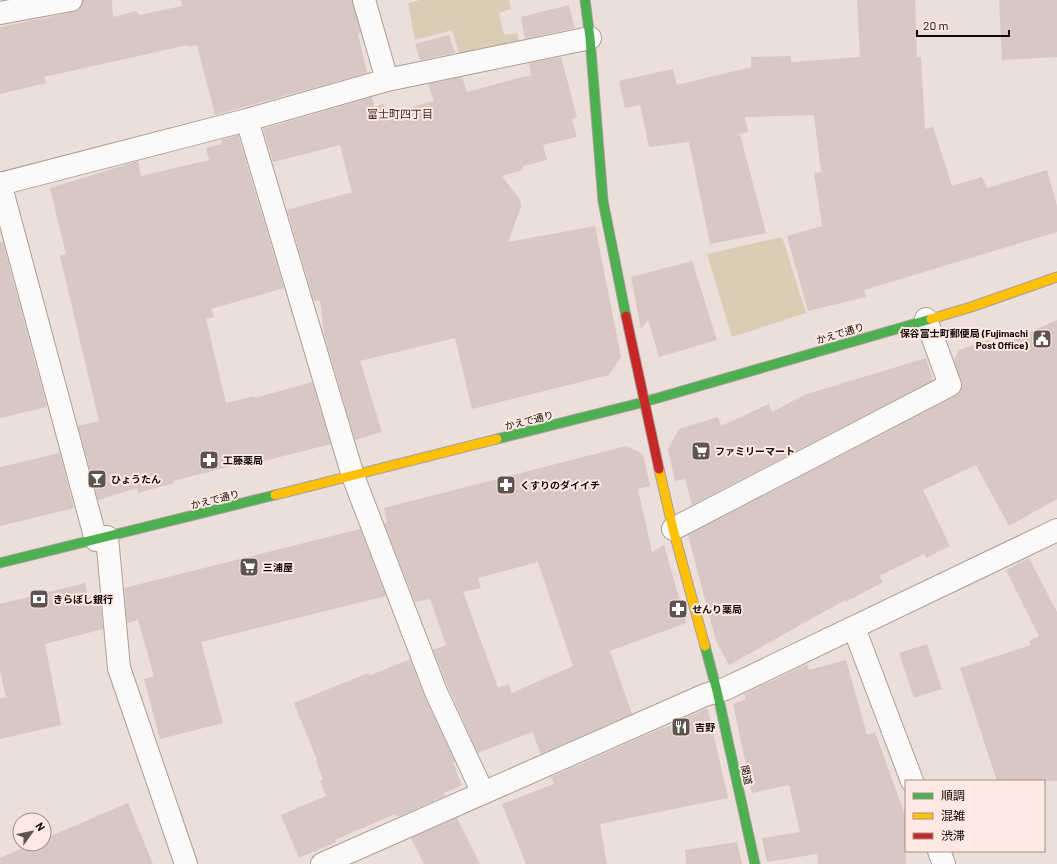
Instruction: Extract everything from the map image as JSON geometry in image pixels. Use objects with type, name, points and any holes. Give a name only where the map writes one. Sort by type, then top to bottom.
[{"type":"street","points":[[0,13],[72,0]]},
{"type":"street","points":[[364,0],[387,80]]},
{"type":"street","name":"関道","points":[[585,0],[590,38],[603,201],[644,402],[672,529],[717,691],[755,864]]},
{"type":"street","points":[[186,864],[119,668],[102,538],[0,184],[247,120],[387,80],[590,38]]},
{"type":"street","points":[[247,120],[353,476],[436,692],[482,793]]},
{"type":"street","name":"かえで通り","points":[[0,563],[353,476],[644,402],[971,306],[1057,277]]},
{"type":"street","points":[[672,529],[950,385],[926,319]]},
{"type":"street","points":[[322,864],[482,793],[717,691],[725,689],[1057,530]]},
{"type":"street","points":[[854,628],[912,780]]},
{"type":"street","points":[[939,852],[944,864]]},
{"type":"shaded area","points":[[420,0],[509,0],[511,9],[499,13],[504,35],[517,33],[519,42],[461,60],[452,30],[415,40],[408,3]]},
{"type":"shaded area","points":[[782,237],[806,313],[732,337],[707,254]]},
{"type":"building","points":[[83,0],[112,0],[113,17],[137,11],[139,15],[182,6],[181,0],[352,0],[361,33],[358,34],[367,73],[215,115],[197,45],[189,47],[188,45],[44,77],[46,83],[0,94],[0,27],[73,12],[79,9]]},
{"type":"building","points":[[857,0],[915,0],[917,57],[921,57],[925,129],[933,127],[952,186],[982,177],[987,188],[1047,170],[1057,206],[1057,232],[864,290],[866,297],[808,311],[787,236],[822,226],[814,173],[821,172],[814,115],[745,117],[748,132],[740,134],[766,233],[710,244],[689,142],[649,147],[640,105],[625,108],[619,81],[673,69],[677,85],[751,67],[751,57],[791,56],[791,62],[860,57]]},
{"type":"building","points":[[999,0],[1057,0],[1057,57],[1002,60]]},
{"type":"building","points":[[569,5],[575,28],[525,39],[521,17]]},
{"type":"building","points":[[449,35],[455,53],[420,60],[415,44]]},
{"type":"building","points":[[561,57],[577,117],[572,119],[577,137],[543,145],[547,160],[523,166],[523,170],[502,176],[520,200],[521,207],[508,242],[595,226],[621,357],[609,375],[472,409],[455,338],[360,361],[382,432],[355,440],[324,334],[320,300],[314,301],[287,210],[352,192],[340,145],[273,162],[263,129],[372,97],[374,107],[384,104],[387,114],[434,101],[428,84],[462,77],[467,92],[531,75],[529,63]]},
{"type":"building","points":[[238,135],[284,288],[211,309],[214,317],[206,319],[226,403],[255,396],[255,398],[312,382],[331,444],[240,467],[239,464],[173,481],[174,483],[138,493],[137,488],[98,500],[78,426],[99,421],[60,256],[66,254],[50,188],[138,161],[141,176],[209,160],[206,148],[222,144],[221,140]]},
{"type":"building","points":[[0,242],[3,242],[47,407],[0,418]]},
{"type":"building","points":[[692,261],[717,340],[659,357],[648,320],[641,329],[631,277]]},
{"type":"building","points":[[1057,320],[1057,499],[1009,526],[976,465],[923,490],[950,546],[926,558],[924,554],[879,576],[883,582],[846,602],[845,600],[729,665],[716,641],[688,535],[956,396],[960,392],[962,386],[954,361],[959,350],[989,340],[993,349]]},
{"type":"building","points":[[926,358],[933,380],[692,505],[685,479],[675,481],[668,449],[679,429],[718,417],[721,426],[769,404],[772,412],[804,395]]},
{"type":"building","points":[[626,446],[643,454],[650,486],[638,489],[652,552],[664,545],[686,623],[610,651],[632,714],[541,754],[532,732],[478,753],[433,650],[446,645],[430,599],[415,602],[384,523],[387,522],[384,508]],"holes":[[[538,562],[573,666],[512,693],[508,684],[498,688],[463,592],[481,588],[478,578]]]},
{"type":"building","points":[[60,453],[74,508],[0,526],[0,467]]},
{"type":"building","points":[[360,529],[386,596],[201,642],[223,723],[160,739],[144,679],[154,676],[138,620],[127,623],[124,588]]},
{"type":"building","points":[[1029,558],[1057,612],[1057,781],[997,780],[960,668],[1031,645],[1029,641],[1039,636],[1006,570]]},
{"type":"building","points":[[85,583],[88,597],[100,594],[103,629],[45,644],[61,725],[0,739],[0,698],[6,697],[0,671],[0,604]]},
{"type":"building","points":[[927,644],[942,689],[914,698],[899,653]]},
{"type":"building","points":[[410,659],[425,697],[455,762],[453,763],[462,785],[444,793],[445,796],[400,816],[396,816],[395,814],[335,840],[336,842],[299,858],[281,815],[326,796],[320,781],[323,779],[316,761],[317,760],[294,703],[368,673],[369,676]]},
{"type":"building","points":[[846,660],[867,735],[875,732],[905,815],[906,864],[818,864],[817,854],[767,862],[762,838],[800,832],[789,785],[752,793],[733,704],[746,699],[744,694],[807,664],[809,670]]},
{"type":"building","points":[[706,709],[708,710],[728,798],[600,824],[607,864],[526,864],[502,804],[554,784],[551,777],[660,729],[688,720],[687,717]]},
{"type":"building","points":[[128,803],[153,864],[0,864],[0,858],[14,852],[52,852],[52,836]]},
{"type":"building","points":[[457,818],[480,864],[424,864],[411,838]]},
{"type":"building","points":[[737,842],[742,864],[686,864],[685,850]]},
{"type":"traffic: fast","points":[[585,0],[590,38],[603,201],[626,316]]},
{"type":"traffic: fast","points":[[497,439],[644,402],[931,319]]},
{"type":"traffic: fast","points":[[0,563],[275,495]]},
{"type":"traffic: fast","points":[[705,646],[717,691],[755,864]]},
{"type":"traffic: slow","points":[[931,319],[971,307],[1057,277]]},
{"type":"traffic: slow","points":[[275,495],[497,439]]},
{"type":"traffic: slow","points":[[659,469],[673,529],[705,646]]},
{"type":"traffic: jam","points":[[626,316],[659,469]]},
{"type":"place","name":"保谷富士町郵便局 (Fujimachi Post Office)","points":[[1042,339]]},
{"type":"place","name":"ファミリーマート","points":[[701,451]]},
{"type":"place","name":"工藤薬局","points":[[209,460]]},
{"type":"place","name":"ひょうたん","points":[[97,479]]},
{"type":"place","name":"くすりのダイイチ","points":[[506,485]]},
{"type":"place","name":"三浦屋","points":[[249,567]]},
{"type":"place","name":"きらぼし銀行","points":[[39,599]]},
{"type":"place","name":"せんり薬局","points":[[678,609]]},
{"type":"place","name":"吉野","points":[[681,727]]},
{"type":"district","name":"富士町四丁目","points":[[400,113]]}]
